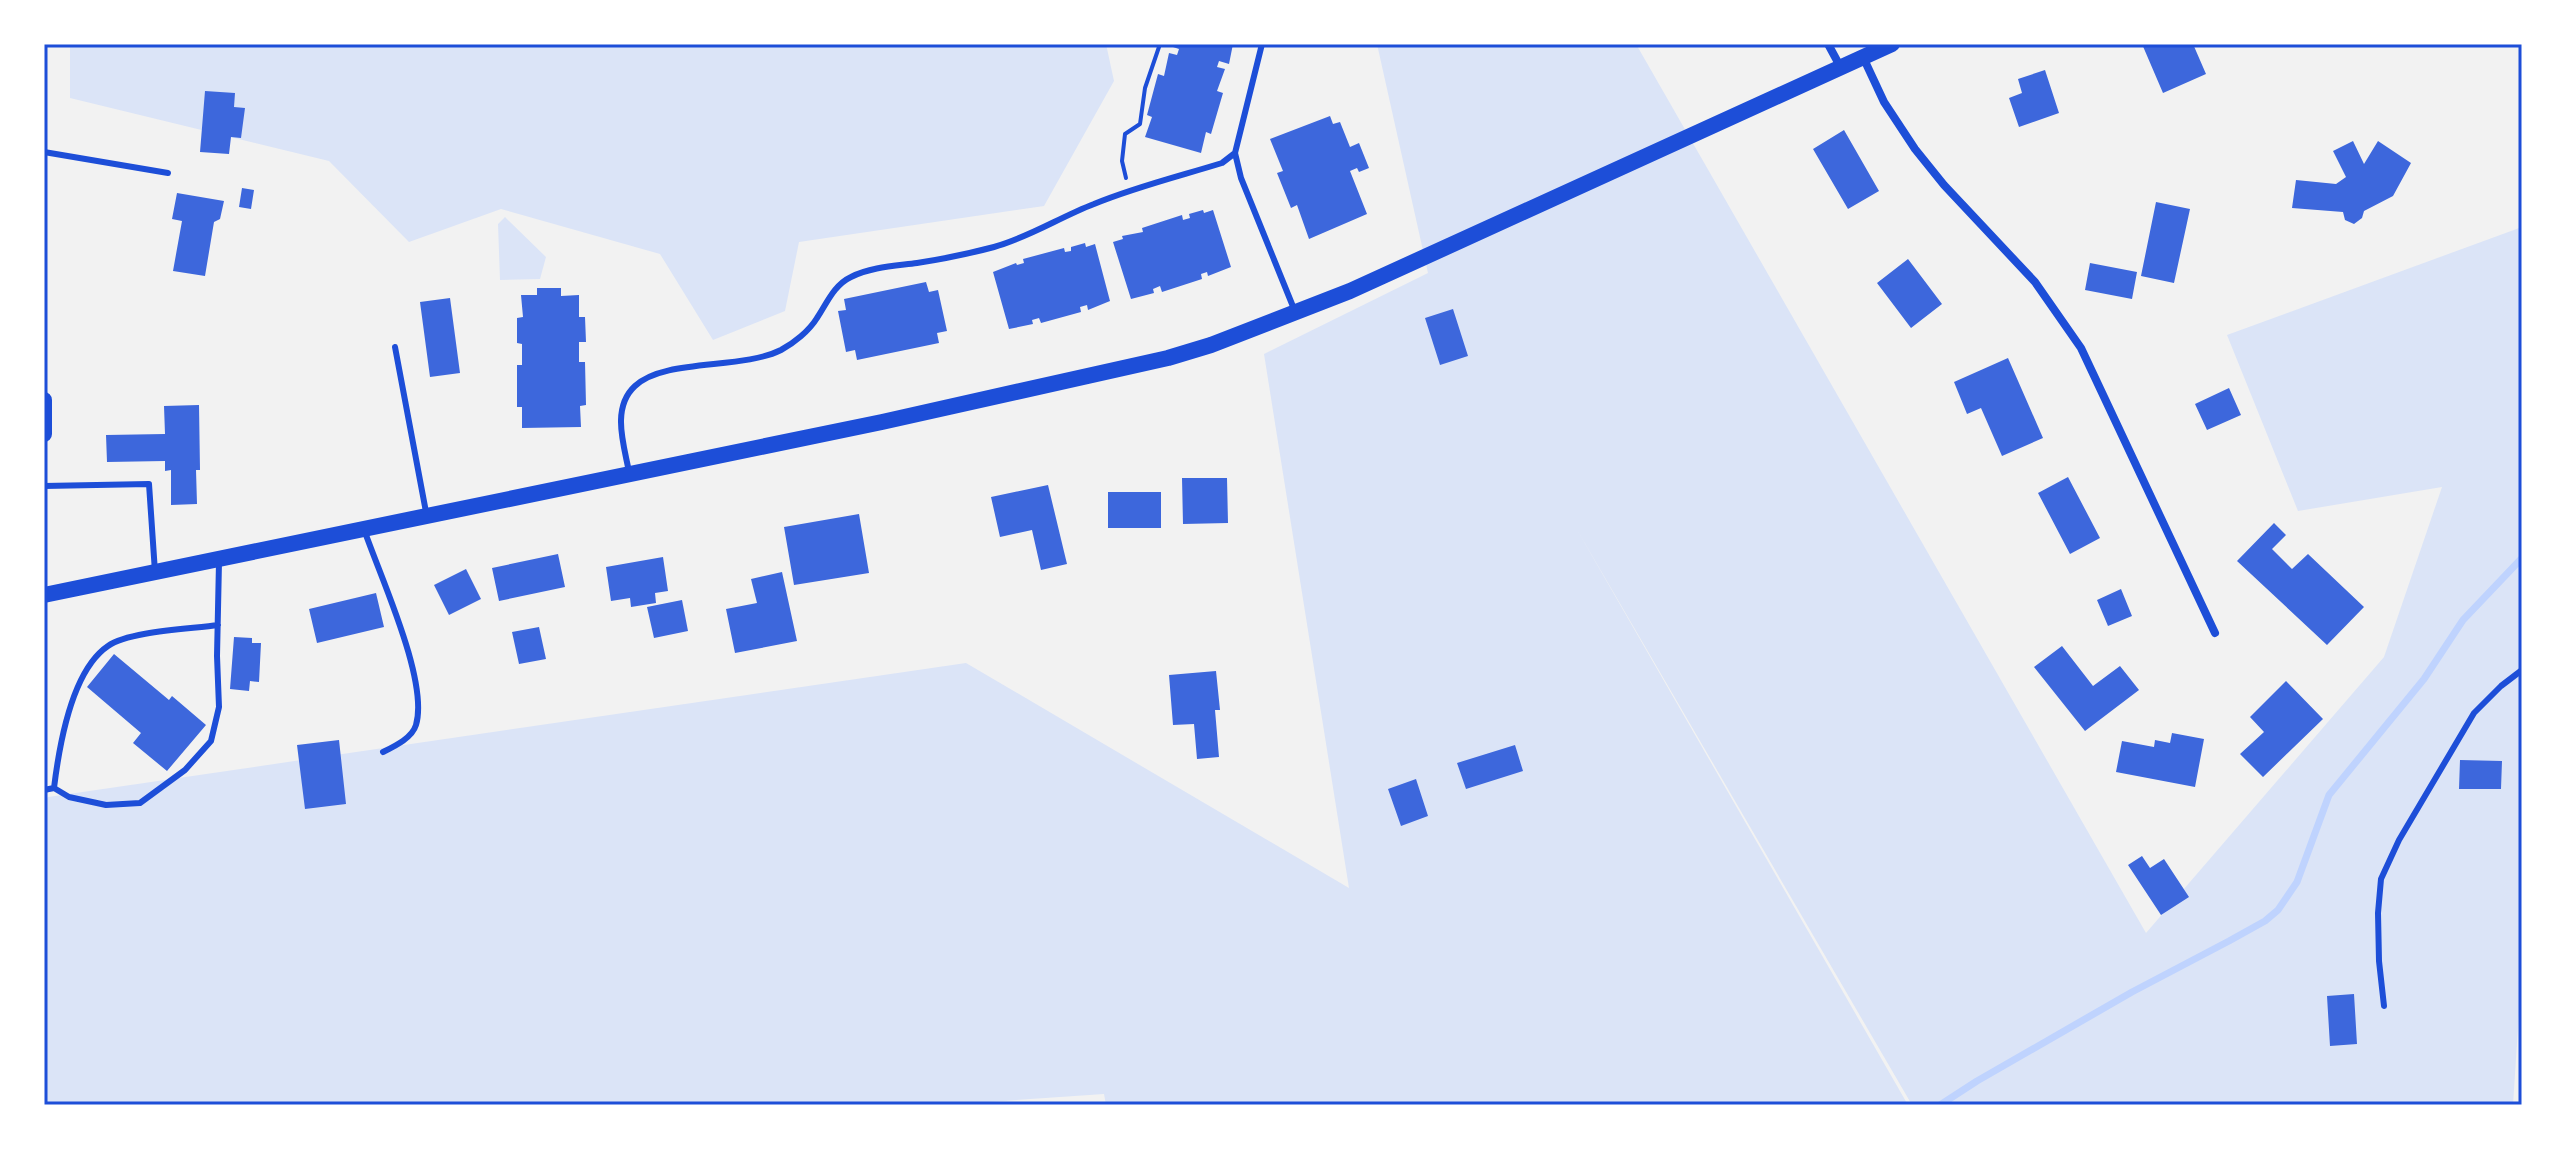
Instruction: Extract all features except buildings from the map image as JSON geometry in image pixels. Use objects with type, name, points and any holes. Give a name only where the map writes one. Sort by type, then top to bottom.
[{"type":"main road","points":[[44,595],[1126,369],[1211,345],[1350,291],[1892,44]]},
{"type":"main road","points":[[44,400],[44,434]]},
{"type":"street","points":[[1828,44],[1841,68]]},
{"type":"street","points":[[1863,57],[1884,102],[1915,149],[1944,185],[2035,282],[2081,348],[2215,633]]},
{"type":"lane","points":[[1262,44],[1235,153],[1241,178],[1295,312]]},
{"type":"lane","points":[[44,152],[168,173]]},
{"type":"lane","points":[[630,474],[622,439],[622,405],[632,388],[646,377],[752,359],[780,350],[816,321],[830,296],[847,278],[865,271],[952,258],[997,246],[1031,234],[1095,203],[1222,163],[1235,153]]},
{"type":"lane","points":[[395,347],[427,516]]},
{"type":"lane","points":[[44,486],[149,484],[155,572]]},
{"type":"lane","points":[[363,529],[410,660],[418,697],[415,728],[404,740],[383,752]]},
{"type":"lane","points":[[44,790],[54,788],[69,797],[106,805],[140,803],[185,770],[211,741],[219,707],[219,559]]},
{"type":"lane","points":[[54,788],[76,690],[109,645],[140,635],[218,625]]},
{"type":"lane","points":[[2384,1006],[2379,961],[2381,879],[2399,840],[2474,713],[2522,670]]},
{"type":"path","points":[[1129,192],[1122,161],[1125,134],[1140,124],[1145,88],[1160,44]]},
{"type":"shaded area","points":[[70,44],[1106,44],[1114,81],[1044,206],[799,242],[785,311],[713,340],[660,254],[501,209],[409,242],[329,161],[70,98]]},
{"type":"shaded area","points":[[1377,44],[1636,44],[2146,933],[2384,657],[2442,487],[2298,511],[2227,335],[2522,227],[2522,966],[2513,1105],[1912,1105],[1576,528],[1908,1105],[1106,1105],[1104,1094],[945,1105],[44,1105],[44,803],[48,797],[966,663],[1349,888],[1264,354],[1428,273]]},
{"type":"shaded area","points":[[505,217],[546,257],[540,279],[500,280],[498,224]]},
{"type":"waterway","points":[[1940,1105],[2132,992],[2265,921],[2278,910],[2297,882],[2329,795],[2424,679],[2463,620],[2522,558]]}]
